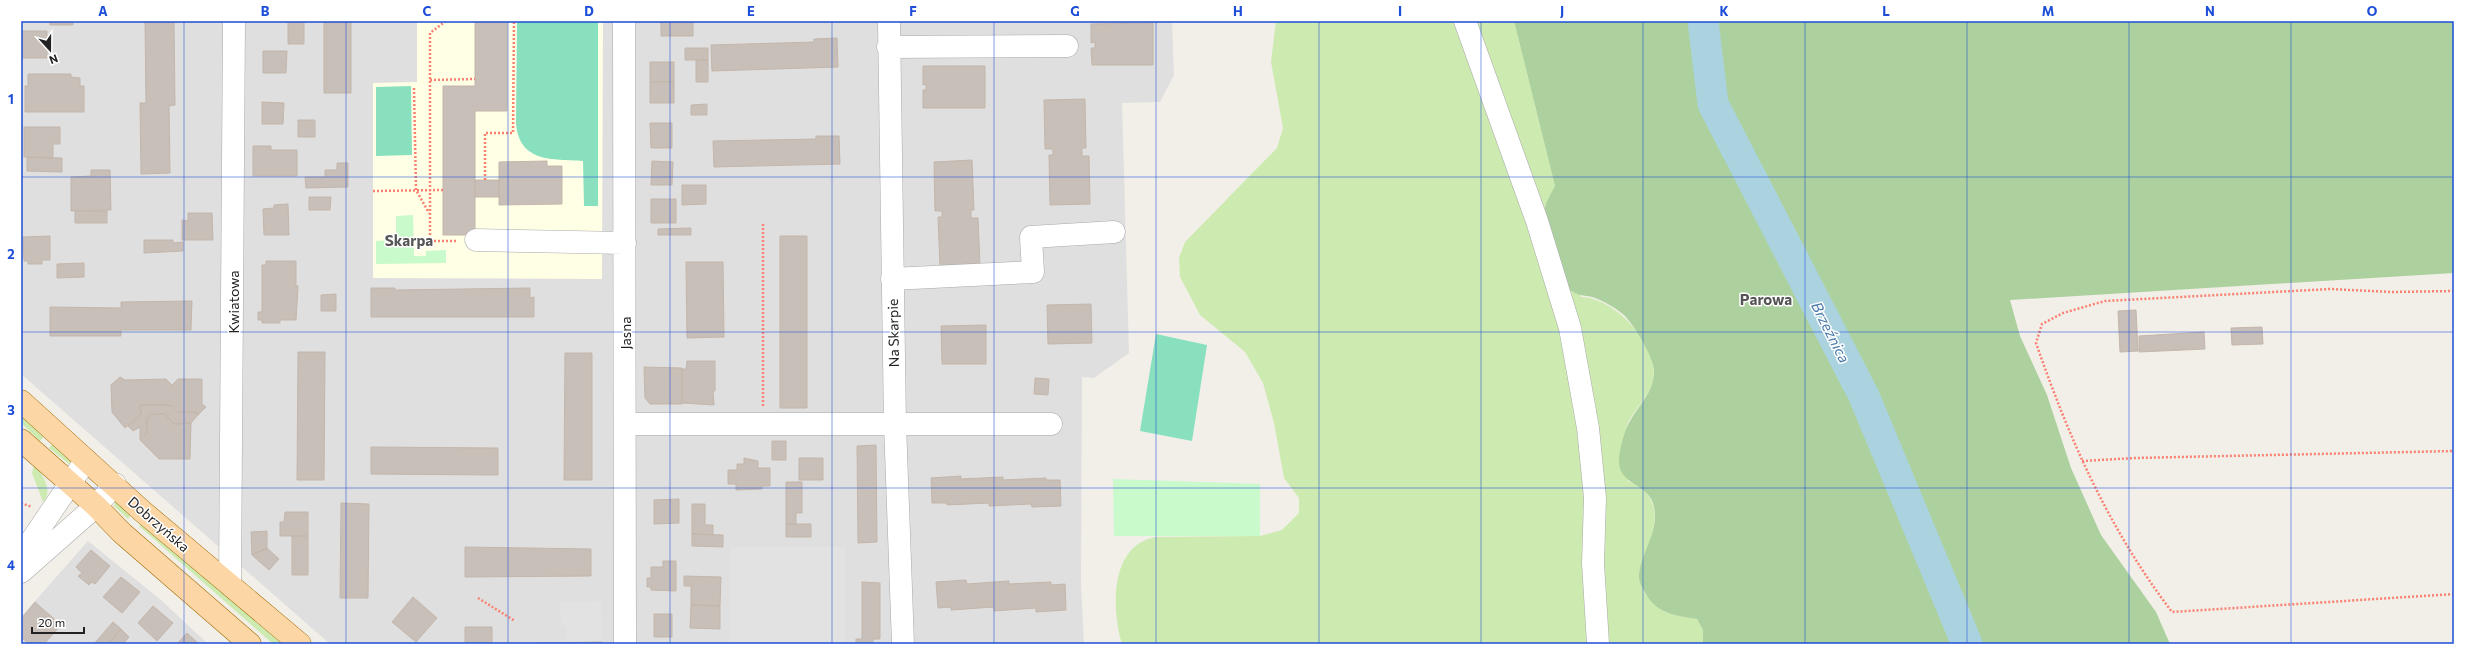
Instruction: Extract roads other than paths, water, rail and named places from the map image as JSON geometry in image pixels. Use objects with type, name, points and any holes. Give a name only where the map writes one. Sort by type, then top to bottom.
[{"type":"main road","name":"Dobrzyńska","points":[[21,401],[54,432],[115,484],[142,511],[230,583],[300,644]]},
{"type":"main road","points":[[21,440],[96,506],[122,533],[250,644]]},
{"type":"street","name":"Kwiatowa","points":[[230,583],[234,21]]},
{"type":"street","name":"Jasna","points":[[624,21],[626,424],[625,644]]},
{"type":"street","name":"Na Skarpie","points":[[889,21],[888,47],[895,424],[903,644]]},
{"type":"street","points":[[1465,21],[1537,221],[1570,328],[1588,428],[1594,482],[1593,563],[1598,644]]},
{"type":"street","points":[[888,47],[1067,46]]},
{"type":"street","points":[[892,279],[1033,272],[1032,237],[1114,232]]},
{"type":"street","points":[[476,240],[625,244]]},
{"type":"street","points":[[626,424],[1051,424]]},
{"type":"street","points":[[21,556],[86,460]]},
{"type":"street","points":[[21,572],[96,506],[115,484]]},
{"type":"waterway","name":"Brzeźnica","points":[[1703,21],[1713,104],[1864,396],[1967,644]]},
{"type":"district","name":"Skarpa","points":[[409,240]]},
{"type":"district","name":"Parowa","points":[[1766,299]]}]
